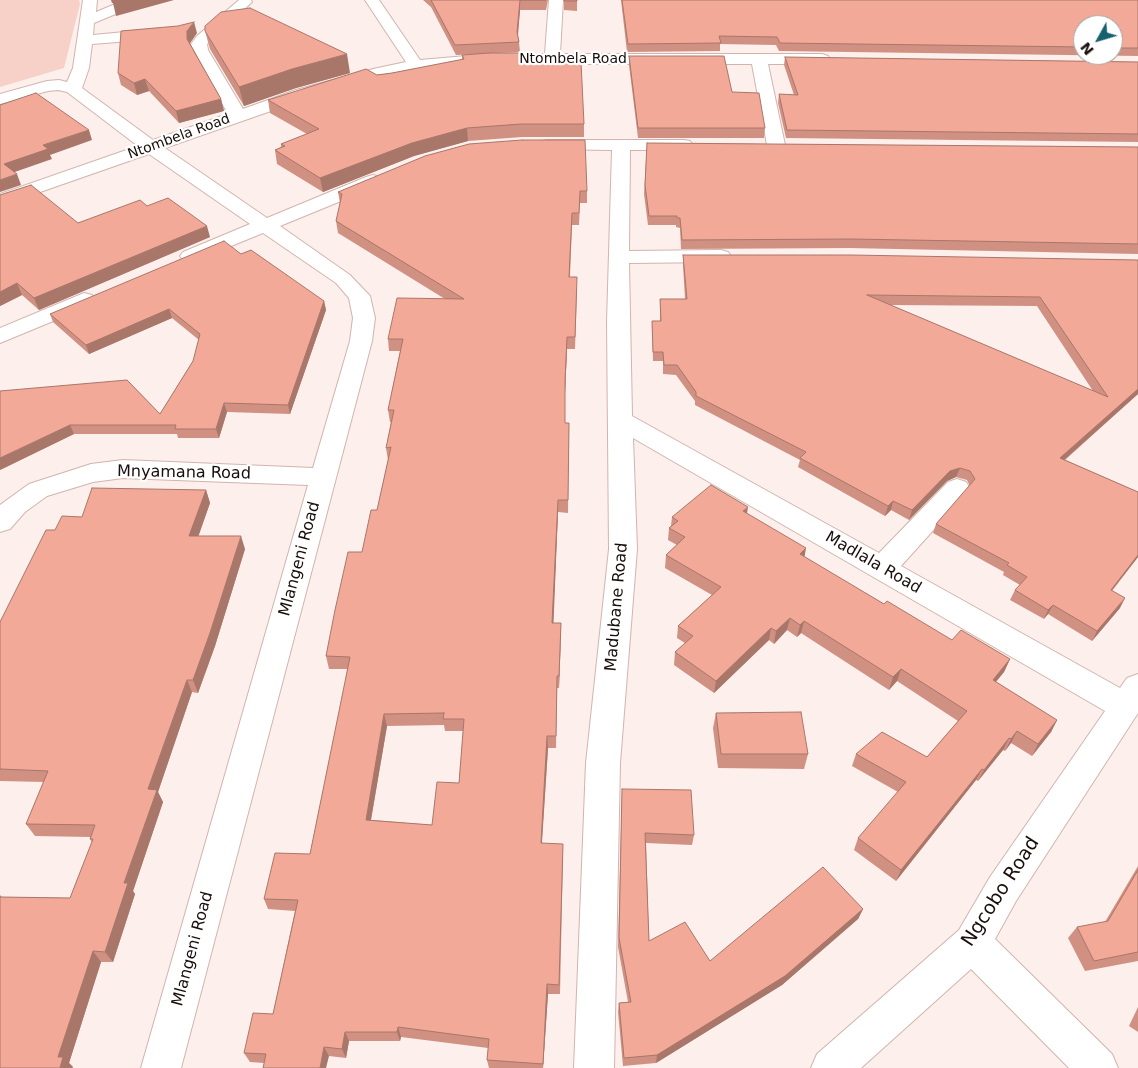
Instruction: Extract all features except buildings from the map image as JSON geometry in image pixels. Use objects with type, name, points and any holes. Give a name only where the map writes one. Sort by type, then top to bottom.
[{"type":"street","points":[[0,99],[47,86],[59,85],[73,89],[81,68],[89,20],[90,0]]},
{"type":"street","points":[[89,20],[137,0]]},
{"type":"street","points":[[372,0],[416,65]]},
{"type":"street","points":[[552,59],[556,0]]},
{"type":"street","points":[[238,116],[200,50],[199,44],[202,39],[245,2]]},
{"type":"street","points":[[86,40],[171,32]]},
{"type":"street","points":[[759,58],[776,145]]},
{"type":"street","name":"Ntombela Road","points":[[0,200],[238,116],[338,83],[416,65],[490,59],[839,59]]},
{"type":"street","name":"Mlangeni Road","points":[[73,89],[151,147],[343,279],[359,296],[364,318],[360,341],[161,1068]]},
{"type":"street","points":[[532,144],[698,145]]},
{"type":"street","points":[[757,145],[796,145]]},
{"type":"street","name":"Madubane Road","points":[[594,1068],[603,763],[623,549],[618,257],[621,146]]},
{"type":"street","points":[[174,263],[393,173]]},
{"type":"street","points":[[618,257],[743,256]]},
{"type":"street","points":[[0,336],[101,293]]},
{"type":"street","name":"Madlala Road","points":[[622,420],[882,568],[1131,697]]},
{"type":"street","name":"Mnyamana Road","points":[[0,522],[16,504],[38,490],[91,473],[123,469],[323,477]]},
{"type":"street","points":[[882,568],[957,488]]},
{"type":"street","name":"Ngcobo Road","points":[[831,1068],[972,943],[1003,889],[1131,697]]},
{"type":"street","points":[[972,943],[1098,1068]]},
{"type":"shaded area","points":[[0,0],[79,0],[80,4],[64,68],[0,87]]}]
